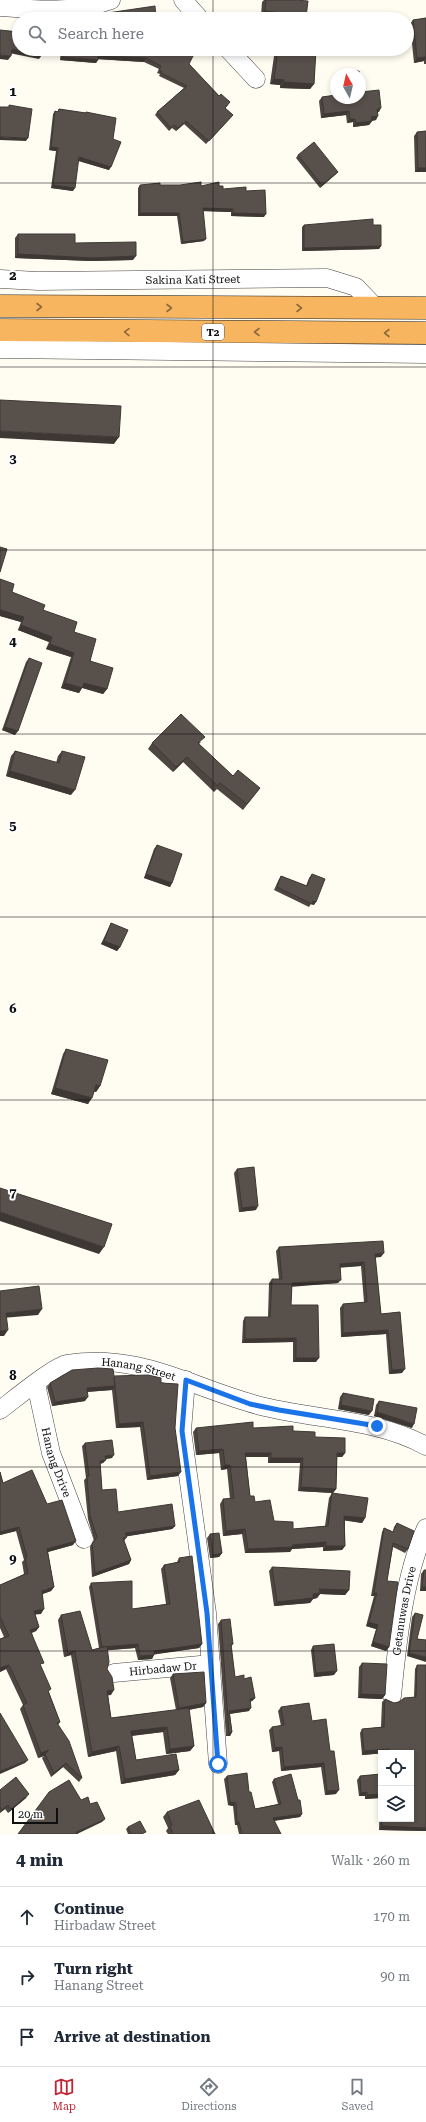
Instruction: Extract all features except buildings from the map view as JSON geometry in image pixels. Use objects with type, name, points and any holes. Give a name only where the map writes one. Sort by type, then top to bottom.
[{"type":"highway","name":"T2","points":[[0,306],[426,308]]},
{"type":"highway","name":"T2","points":[[0,330],[426,333]]},
{"type":"street","points":[[0,7],[40,10],[93,7],[111,0]]},
{"type":"street","points":[[183,0],[194,12]]},
{"type":"street","points":[[235,56],[256,79]]},
{"type":"street","name":"Sakina Kati Street","points":[[0,278],[38,281],[327,278],[356,287],[376,308]]},
{"type":"street","points":[[0,350],[426,354]]},
{"type":"street","name":"Hanang Street","points":[[0,1410],[65,1364],[101,1362],[136,1365],[186,1380],[250,1404],[377,1426],[415,1440],[426,1446]]},
{"type":"street","points":[[186,1380],[182,1431],[207,1613],[218,1764]]},
{"type":"street","name":"Hanang Drive","points":[[36,1384],[51,1453],[84,1539]]},
{"type":"street","name":"Getanuwas Drive","points":[[392,1696],[396,1652],[409,1584],[426,1528]]},
{"type":"street","name":"Hirbadaw Dr","points":[[114,1673],[211,1664]]},
{"type":"route","points":[[218,1764],[207,1613],[182,1431],[186,1380],[250,1404],[377,1426]]}]
